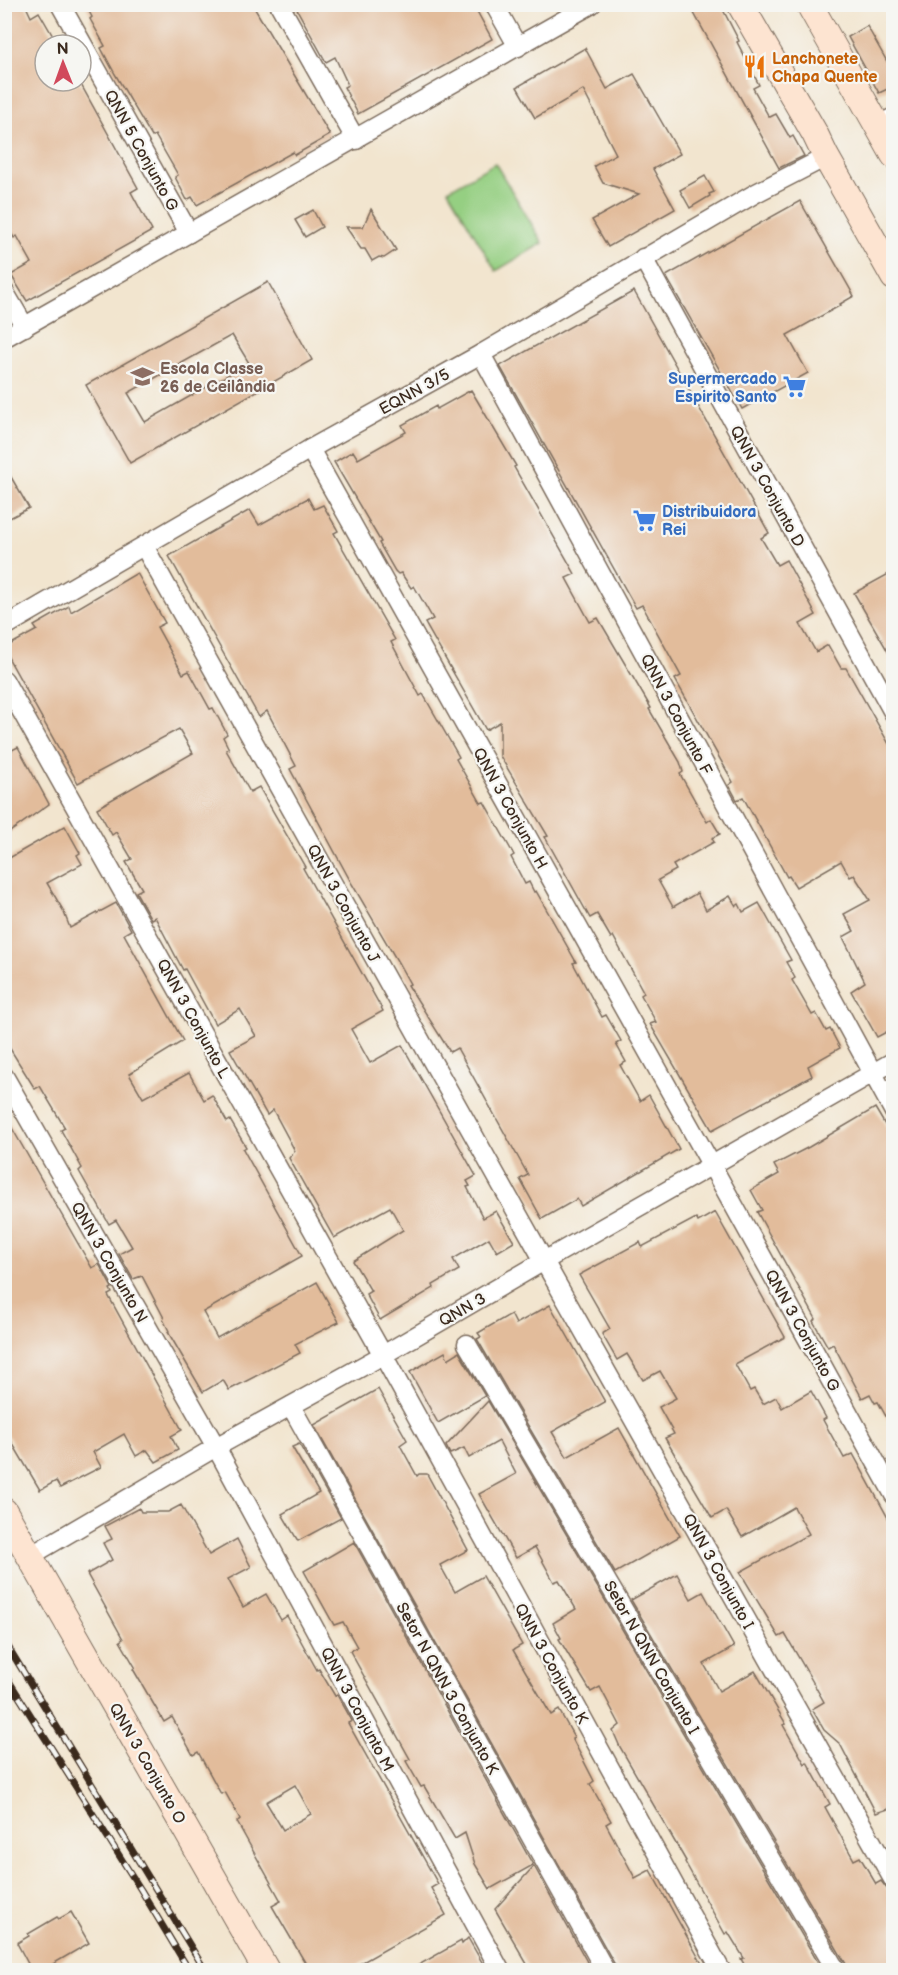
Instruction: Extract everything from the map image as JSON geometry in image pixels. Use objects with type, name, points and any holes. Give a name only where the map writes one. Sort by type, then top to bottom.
[{"type":"street","name":"QNN 5 Conjunto G","points":[[60,4],[189,233]]},
{"type":"street","points":[[279,4],[356,140]]},
{"type":"street","points":[[494,4],[518,47]]},
{"type":"street","points":[[4,338],[592,4]]},
{"type":"street","points":[[740,4],[891,271]]},
{"type":"street","points":[[809,4],[885,121],[894,155]]},
{"type":"street","name":"EQNN 3/5","points":[[4,627],[310,449],[482,354],[642,258],[756,193],[825,157]]},
{"type":"street","name":"QNN 3 Conjunto D","points":[[642,258],[894,714]]},
{"type":"street","points":[[4,291],[25,327]]},
{"type":"street","name":"QNN 3 Conjunto F","points":[[482,354],[894,1112]]},
{"type":"street","name":"QNN 3 Conjunto H","points":[[310,449],[712,1166]]},
{"type":"street","name":"QNN 3 Conjunto J","points":[[144,546],[544,1261]]},
{"type":"street","name":"QNN 3 Conjunto L","points":[[4,680],[383,1355]]},
{"type":"street","name":"QNN 3","points":[[30,1556],[216,1447],[383,1355],[894,1061]]},
{"type":"street","name":"QNN 3 Conjunto N","points":[[4,1076],[216,1447]]},
{"type":"street","name":"QNN 3 Conjunto G","points":[[712,1166],[894,1495]]},
{"type":"street","name":"QNN 3 Conjunto I","points":[[544,1261],[894,1881]]},
{"type":"street","name":"Setor N QNN Conjunto I","points":[[468,1344],[836,1971]]},
{"type":"street","name":"QNN 3 Conjunto K","points":[[383,1355],[721,1971]]},
{"type":"street","name":"Setor N QNN 3 Conjunto K","points":[[291,1406],[605,1971]]},
{"type":"street","name":"QNN 3 Conjunto M","points":[[216,1447],[500,1971]]},
{"type":"street","name":"QNN 3 Conjunto O","points":[[4,1511],[266,1971]]},
{"type":"green space","points":[[495,163],[543,243],[496,271],[448,190]]},
{"type":"building","points":[[4,4],[25,4],[31,17],[39,12],[51,33],[33,33],[33,93],[86,93],[138,188],[131,192],[152,231],[27,301],[11,275],[32,263],[17,236],[14,238],[4,221]]},
{"type":"building","points":[[85,4],[252,4],[330,135],[295,155],[293,152],[197,205],[192,197],[187,200],[175,177],[178,175],[155,135],[152,137],[101,48],[105,46],[90,19],[92,17]]},
{"type":"building","points":[[294,4],[417,4],[420,10],[430,4],[473,4],[492,39],[358,114],[344,87],[348,85],[335,57],[326,62]]},
{"type":"building","points":[[689,4],[720,4],[759,85],[753,88],[768,115],[770,117],[776,114],[790,138],[793,136],[804,156],[779,168]]},
{"type":"building","points":[[867,26],[894,74],[894,86],[879,93],[848,37]]},
{"type":"building","points":[[585,48],[607,89],[634,74],[680,154],[653,169],[675,209],[608,247],[592,220],[639,194],[603,183],[594,166],[616,154],[583,90],[535,118],[517,87]]},
{"type":"building","points":[[705,176],[714,192],[690,208],[680,190]]},
{"type":"building","points":[[800,201],[854,296],[787,335],[808,373],[742,409],[666,276]]},
{"type":"building","points":[[371,209],[396,250],[384,258],[379,257],[372,261],[346,227],[363,227]]},
{"type":"building","points":[[313,210],[322,227],[305,237],[295,220]]},
{"type":"building","name":"Escola Classe 26 de Ceilândia","points":[[268,282],[312,360],[130,463],[86,385]],"holes":[[[232,335],[249,363],[145,422],[128,393]]]},
{"type":"building","points":[[634,291],[769,533],[761,538],[777,565],[786,560],[816,615],[800,624],[816,652],[828,645],[841,668],[846,668],[894,753],[894,1028],[877,1037],[851,991],[865,982],[843,937],[854,931],[844,914],[870,900],[854,875],[850,877],[841,861],[796,887],[789,876],[787,877],[743,797],[737,800],[729,785],[733,782],[675,679],[681,676],[642,605],[636,608],[500,366]]},
{"type":"building","points":[[471,390],[575,574],[566,578],[590,622],[598,618],[680,762],[683,772],[680,774],[707,822],[711,819],[720,834],[712,838],[714,842],[673,865],[676,870],[658,880],[673,907],[697,893],[706,910],[730,896],[736,906],[739,904],[743,912],[759,903],[791,960],[786,962],[795,978],[792,980],[812,1015],[816,1013],[826,1031],[830,1029],[840,1048],[808,1066],[812,1076],[712,1130],[650,1024],[656,1022],[641,995],[644,993],[613,936],[611,938],[597,914],[590,918],[545,837],[548,836],[500,756],[500,722],[486,730],[425,623],[433,619],[414,586],[411,588],[401,573],[398,574],[395,571],[379,543],[381,542],[334,462],[353,451],[358,459],[406,432],[402,425]]},
{"type":"building","points":[[4,465],[29,508],[4,521]]},
{"type":"building","points":[[308,498],[314,509],[323,505],[338,531],[334,533],[395,640],[391,642],[420,696],[423,694],[459,757],[456,759],[514,855],[511,857],[525,884],[529,882],[534,892],[536,891],[576,962],[573,963],[602,1017],[606,1015],[621,1041],[616,1044],[626,1062],[620,1065],[640,1101],[649,1095],[679,1149],[581,1206],[577,1199],[542,1219],[520,1179],[528,1175],[457,1048],[450,1052],[408,985],[410,984],[352,884],[290,769],[296,766],[267,711],[259,717],[169,556],[250,510],[259,525]]},
{"type":"building","points":[[894,571],[894,662],[854,593]]},
{"type":"building","points":[[137,573],[165,623],[157,627],[183,674],[189,671],[210,709],[213,708],[227,734],[223,737],[229,749],[226,750],[250,792],[259,787],[383,1011],[351,1029],[370,1063],[402,1045],[476,1176],[467,1181],[470,1186],[467,1187],[483,1218],[496,1211],[514,1242],[497,1252],[489,1238],[453,1259],[459,1270],[433,1285],[434,1288],[380,1320],[366,1294],[371,1291],[353,1261],[403,1230],[390,1207],[334,1238],[289,1158],[295,1151],[273,1110],[267,1115],[230,1050],[256,1036],[240,1009],[215,1024],[155,917],[151,919],[136,892],[142,889],[126,862],[132,859],[116,832],[112,835],[97,808],[193,753],[179,729],[78,783],[4,650],[37,630],[34,626],[69,606],[71,612]]},
{"type":"building","points":[[18,747],[49,804],[4,836],[4,754]]},
{"type":"building","points":[[65,826],[80,853],[77,855],[82,864],[47,883],[63,910],[70,928],[116,903],[131,930],[124,934],[183,1041],[129,1074],[143,1098],[189,1073],[204,1100],[212,1095],[227,1122],[230,1120],[246,1147],[243,1149],[302,1256],[203,1312],[217,1338],[317,1282],[339,1322],[295,1344],[300,1353],[229,1390],[223,1380],[203,1392],[168,1332],[164,1318],[142,1276],[133,1279],[119,1254],[132,1247],[116,1220],[109,1224],[79,1171],[82,1168],[61,1130],[65,1128],[40,1086],[35,1089],[4,1039],[4,861]]},
{"type":"building","points":[[875,1108],[894,1140],[894,1431],[878,1402],[875,1403],[870,1394],[862,1398],[833,1344],[828,1347],[813,1321],[816,1319],[757,1212],[762,1210],[751,1190],[779,1174],[774,1165]]},
{"type":"building","points":[[4,1114],[92,1268],[99,1264],[112,1288],[110,1289],[112,1293],[108,1295],[182,1430],[171,1436],[178,1450],[156,1462],[147,1450],[136,1456],[124,1434],[93,1452],[101,1467],[60,1488],[56,1481],[40,1490],[4,1429]]},
{"type":"building","points":[[715,1212],[785,1337],[735,1364],[750,1391],[754,1389],[763,1404],[776,1397],[782,1408],[811,1391],[826,1418],[823,1420],[844,1458],[853,1454],[894,1529],[894,1807],[876,1813],[840,1744],[824,1730],[812,1709],[824,1702],[810,1677],[785,1634],[779,1637],[740,1572],[809,1534],[794,1507],[742,1537],[726,1510],[712,1518],[665,1438],[674,1434],[659,1407],[676,1398],[660,1371],[643,1380],[627,1354],[617,1360],[602,1334],[610,1329],[579,1275],[640,1242],[642,1247],[696,1218],[698,1222]]},
{"type":"building","points":[[550,1305],[605,1402],[552,1432],[567,1457],[619,1428],[680,1536],[615,1573],[477,1339],[481,1337],[478,1333],[511,1314],[516,1324]]},
{"type":"building","points":[[445,1352],[448,1359],[459,1352],[485,1396],[438,1423],[410,1372]]},
{"type":"building","points":[[378,1389],[407,1440],[400,1445],[417,1476],[427,1474],[468,1550],[440,1565],[455,1592],[483,1576],[522,1645],[513,1650],[551,1715],[559,1710],[574,1737],[572,1738],[594,1781],[590,1784],[611,1821],[606,1824],[635,1878],[650,1870],[706,1971],[616,1971],[615,1965],[314,1425]]},
{"type":"building","points":[[488,1401],[823,1971],[748,1971],[741,1959],[744,1958],[728,1932],[725,1934],[620,1747],[613,1731],[620,1725],[600,1687],[591,1692],[559,1639],[561,1638],[553,1623],[576,1609],[559,1580],[554,1582],[535,1547],[516,1558],[479,1494],[516,1474],[499,1441],[469,1458],[464,1448],[450,1454],[446,1446]]},
{"type":"building","points":[[299,1444],[341,1518],[298,1541],[282,1514],[319,1493],[292,1447]]},
{"type":"building","points":[[181,1505],[209,1555],[237,1539],[251,1567],[228,1579],[243,1607],[266,1594],[281,1620],[287,1616],[317,1670],[319,1669],[335,1696],[337,1694],[352,1721],[348,1723],[438,1884],[431,1888],[446,1915],[347,1971],[310,1971],[272,1906],[281,1901],[237,1822],[240,1819],[225,1792],[221,1794],[198,1752],[193,1755],[172,1717],[164,1722],[133,1669],[135,1667],[120,1641],[123,1639],[87,1574],[112,1560],[103,1543],[112,1539],[105,1526],[139,1508],[141,1512],[168,1512]],"holes":[[[295,1785],[311,1814],[283,1830],[266,1802]]]},
{"type":"building","points":[[354,1542],[533,1865],[490,1889],[475,1864],[465,1833],[455,1839],[424,1786],[421,1787],[406,1761],[410,1759],[350,1651],[357,1647],[343,1622],[334,1625],[304,1571]]},
{"type":"building","points":[[677,1574],[691,1599],[703,1592],[734,1647],[704,1664],[719,1691],[755,1671],[786,1724],[783,1725],[830,1804],[825,1807],[854,1860],[860,1857],[876,1884],[881,1881],[888,1890],[894,1892],[894,1909],[891,1911],[894,1915],[894,1962],[878,1971],[847,1971],[846,1964],[631,1600]]},
{"type":"building","points":[[534,1866],[592,1971],[531,1971],[495,1909]]},
{"type":"building","points":[[71,1912],[89,1943],[41,1971],[32,1971],[17,1943],[57,1917],[59,1919]]},
{"type":"building","points":[[468,1938],[487,1971],[408,1971],[461,1941],[462,1944]]},
{"type":"railway","points":[[4,1640],[205,1970]]},
{"type":"railway","points":[[4,1673],[189,1970]]},
{"type":"place","name":"Lanchonete Chapa Quente","points":[[754,67]]},
{"type":"place","name":"Escola Classe 26 de Ceilândia","points":[[142,377]]},
{"type":"place","name":"Supermercado Espirito Santo","points":[[795,387]]},
{"type":"place","name":"Distribuidora Rei","points":[[644,520]]}]
